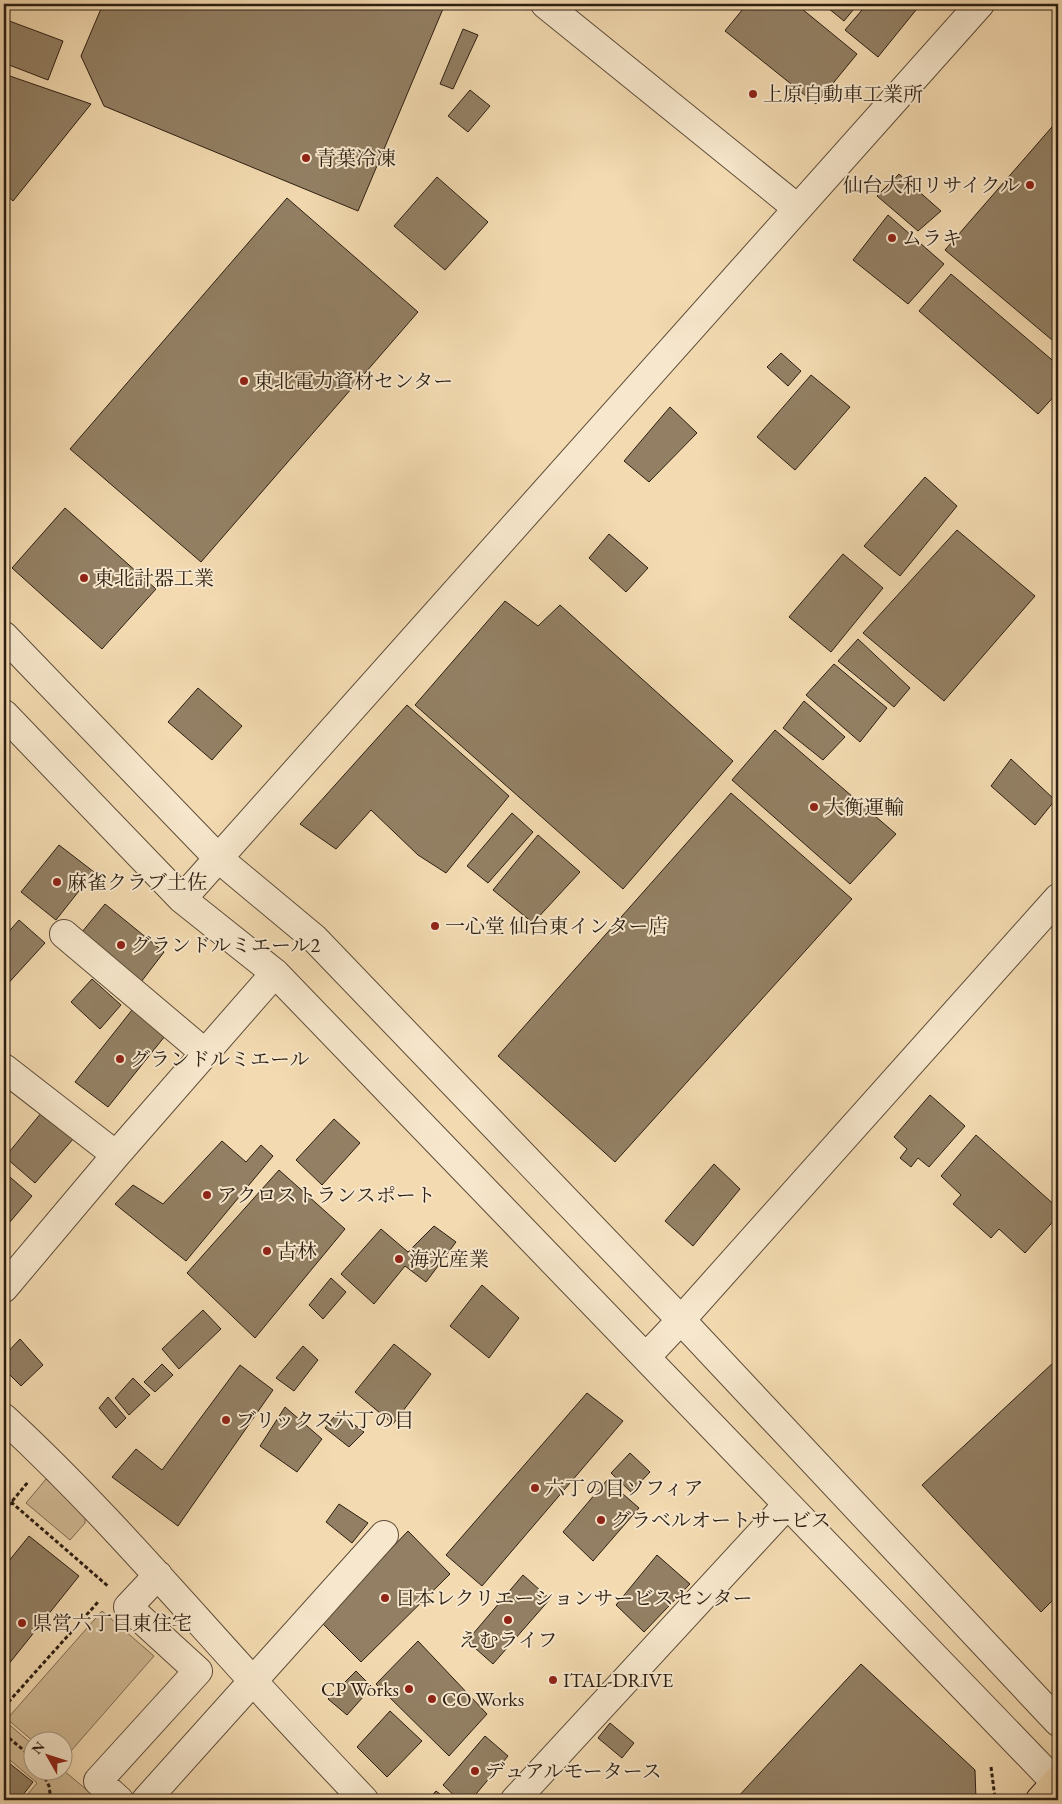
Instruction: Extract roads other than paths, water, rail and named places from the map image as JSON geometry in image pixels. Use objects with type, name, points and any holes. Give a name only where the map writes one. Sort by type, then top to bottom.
[{"type":"street","points":[[545,4],[797,208]]},
{"type":"street","points":[[182,899],[980,4]]},
{"type":"street","points":[[4,636],[218,858],[314,938],[681,1320],[1058,1722]]},
{"type":"street","points":[[4,714],[182,899],[275,973],[646,1356],[1053,1787]]},
{"type":"street","points":[[646,1356],[681,1320],[1058,898]]},
{"type":"street","points":[[64,934],[205,1053]]},
{"type":"street","points":[[4,1288],[116,1155],[275,973]]},
{"type":"street","points":[[4,1068],[116,1155]]},
{"type":"street","points":[[4,1418],[48,1458],[364,1800]]},
{"type":"street","points":[[515,1800],[787,1505]]},
{"type":"street","points":[[146,1800],[254,1682],[384,1535]]},
{"type":"street","points":[[119,1800],[98,1781],[198,1671],[128,1607],[158,1575]]},
{"type":"place","name":"上原自動車工業所","points":[[753,94]]},
{"type":"place","name":"青葉冷凍","points":[[306,158]]},
{"type":"place","name":"仙台大和リサイクル","points":[[1030,185]]},
{"type":"place","name":"ムラキ","points":[[892,238]]},
{"type":"place","name":"東北電力資材センター","points":[[244,381]]},
{"type":"place","name":"東北計器工業","points":[[84,578]]},
{"type":"place","name":"大衡運輸","points":[[814,807]]},
{"type":"place","name":"麻雀クラブ土佐","points":[[57,882]]},
{"type":"place","name":"一心堂 仙台東インター店","points":[[435,926]]},
{"type":"place","name":"グランドルミエール2","points":[[121,945]]},
{"type":"place","name":"グランドルミエール","points":[[120,1059]]},
{"type":"place","name":"アクロストランスポート","points":[[207,1195]]},
{"type":"place","name":"古林","points":[[267,1251]]},
{"type":"place","name":"海光産業","points":[[399,1259]]},
{"type":"place","name":"ブリックス六丁の目","points":[[226,1420]]},
{"type":"place","name":"六丁の目ソフィア","points":[[535,1488]]},
{"type":"place","name":"グラベルオートサービス","points":[[601,1520]]},
{"type":"place","name":"日本レクリエーションサービスセンター","points":[[385,1598]]},
{"type":"place","name":"えむライフ","points":[[508,1620]]},
{"type":"place","name":"県営六丁目東住宅","points":[[22,1623]]},
{"type":"place","name":"ITAL-DRIVE","points":[[553,1680]]},
{"type":"place","name":"CP Works","points":[[409,1689]]},
{"type":"place","name":"CO Works","points":[[432,1699]]},
{"type":"place","name":"デュアルモータース","points":[[475,1771]]}]
